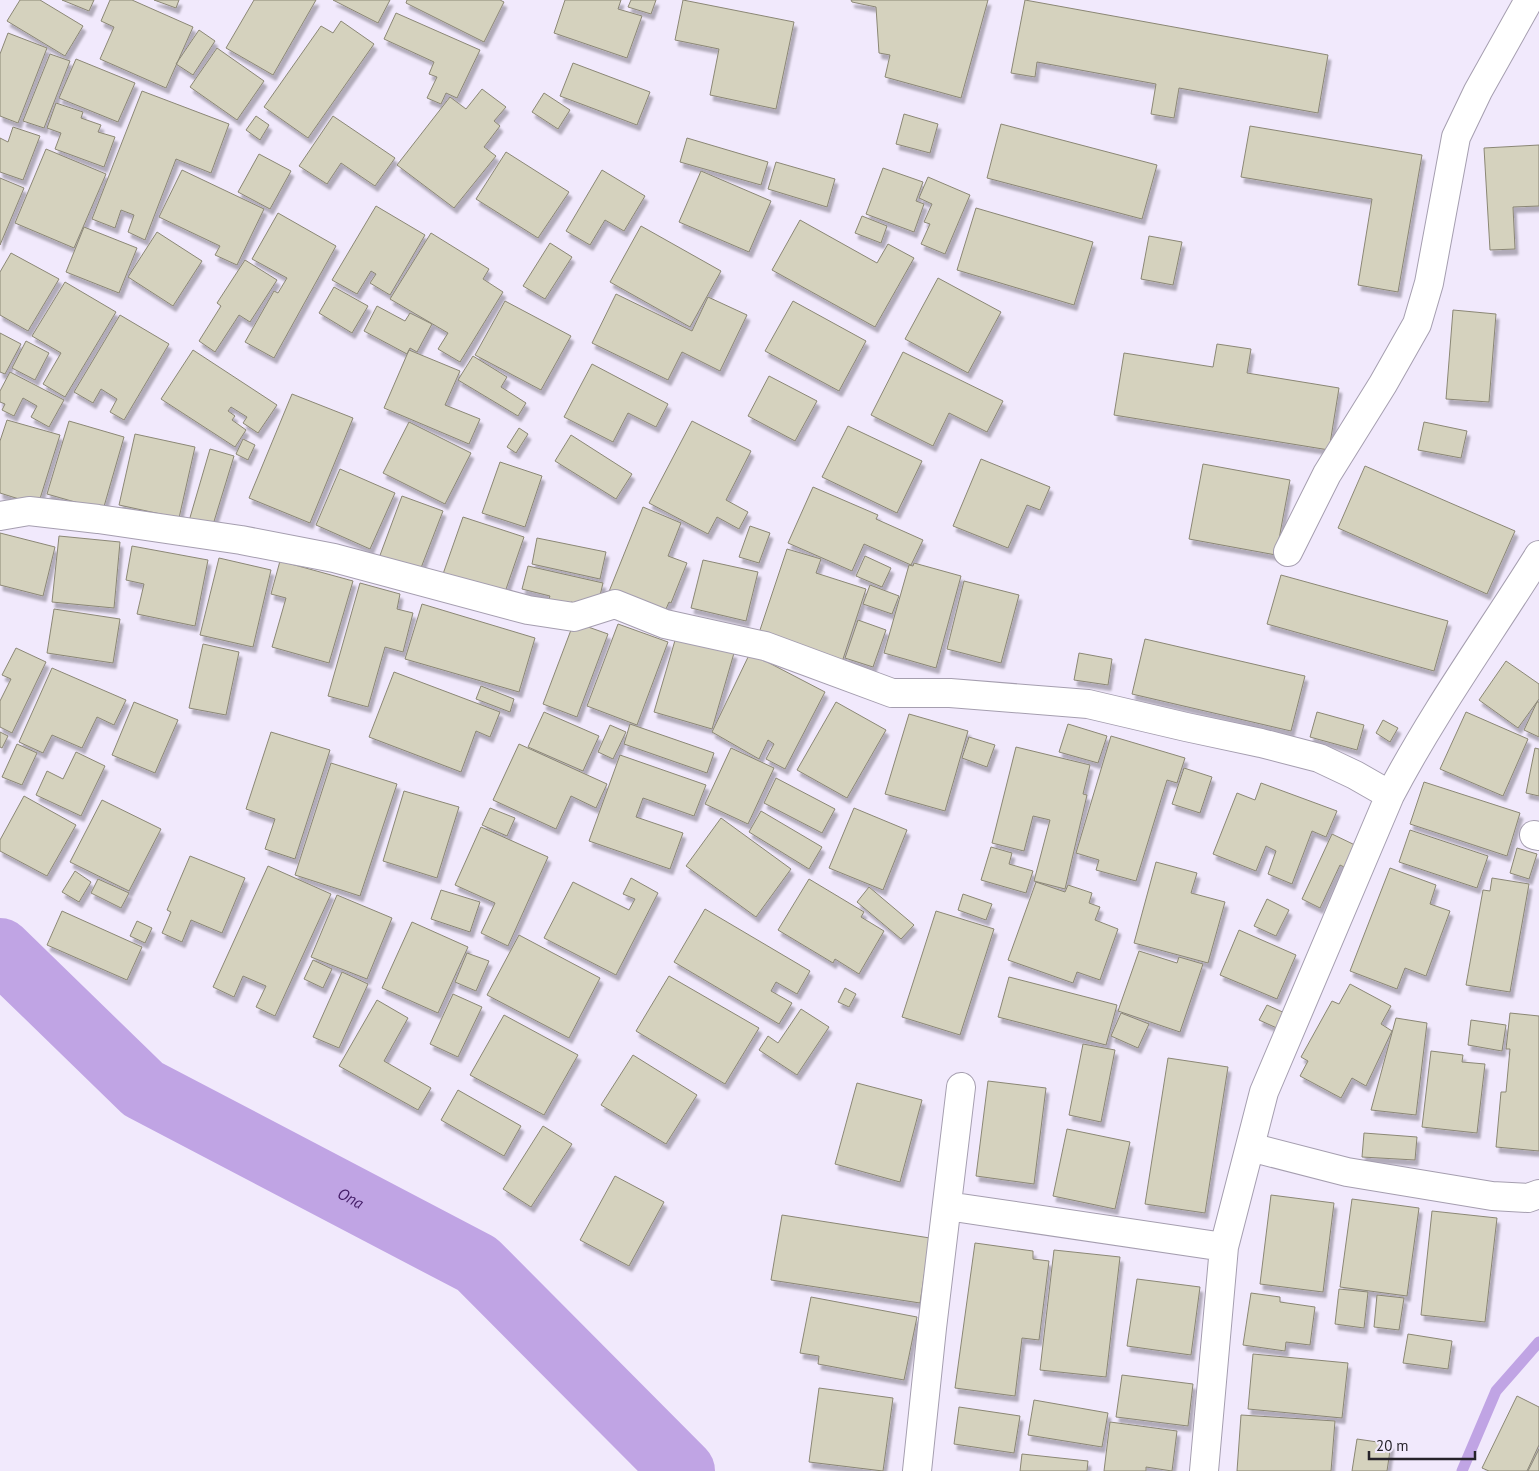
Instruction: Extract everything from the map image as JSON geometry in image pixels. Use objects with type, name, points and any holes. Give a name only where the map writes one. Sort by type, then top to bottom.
[{"type":"street","points":[[1288,552],[1327,474],[1383,384],[1417,324],[1429,283],[1456,137],[1478,91],[1529,0]]},
{"type":"street","points":[[0,516],[29,511],[241,540],[334,558],[528,610],[574,617],[615,604],[665,624],[765,646],[892,692],[950,693],[1088,704],[1186,728],[1262,742],[1319,758],[1355,775],[1390,795]]},
{"type":"street","points":[[1204,1471],[1224,1248],[1264,1092],[1390,795],[1407,762],[1479,646],[1535,568]]},
{"type":"street","points":[[917,1471],[961,1087]]},
{"type":"street","points":[[1250,1146],[1347,1172],[1492,1196],[1528,1198],[1539,1194]]},
{"type":"street","points":[[947,1206],[1224,1248]]},
{"type":"building","points":[[20,0],[40,0],[83,26],[65,56],[7,21]]},
{"type":"building","points":[[62,0],[94,0],[89,11]]},
{"type":"building","points":[[110,0],[132,0],[193,27],[166,88],[100,59],[114,27],[101,21]]},
{"type":"building","points":[[154,0],[179,0],[176,8]]},
{"type":"building","points":[[254,0],[316,0],[273,75],[226,48]]},
{"type":"building","points":[[333,0],[390,0],[378,23]]},
{"type":"building","points":[[407,0],[500,0],[504,2],[484,42],[406,3]]},
{"type":"building","points":[[565,0],[621,0],[618,9],[642,16],[627,58],[554,33]]},
{"type":"building","points":[[631,0],[656,0],[651,14],[628,7]]},
{"type":"building","points":[[683,0],[794,22],[776,109],[710,95],[719,49],[675,40]]},
{"type":"building","points":[[851,0],[988,0],[961,98],[885,77],[890,55],[879,53],[876,7],[852,2]]},
{"type":"building","points":[[1025,0],[1328,55],[1318,113],[1179,88],[1174,118],[1151,114],[1156,84],[1037,62],[1035,77],[1011,73]]},
{"type":"building","points":[[396,13],[480,50],[457,98],[446,93],[441,104],[427,98],[437,77],[429,74],[434,62],[384,39]]},
{"type":"building","points":[[341,21],[374,44],[308,138],[264,107],[321,26],[333,33]]},
{"type":"building","points":[[199,30],[215,41],[193,75],[176,64]]},
{"type":"building","points":[[8,33],[47,48],[18,123],[0,116],[0,54]]},
{"type":"building","points":[[217,48],[264,81],[237,120],[190,87]]},
{"type":"building","points":[[50,54],[70,61],[44,128],[23,121]]},
{"type":"building","points":[[76,59],[135,83],[118,122],[59,98]]},
{"type":"building","points":[[573,63],[650,92],[637,125],[560,96]]},
{"type":"building","points":[[482,89],[506,107],[494,121],[500,126],[484,147],[496,156],[454,208],[397,165],[450,97],[466,109]]},
{"type":"building","points":[[142,91],[229,124],[211,173],[176,159],[145,240],[128,232],[134,215],[121,210],[115,228],[92,219]]},
{"type":"building","points":[[544,93],[570,110],[558,129],[532,112]]},
{"type":"building","points":[[56,103],[83,112],[81,118],[101,125],[98,132],[115,137],[104,167],[55,149],[61,133],[47,128]]},
{"type":"building","points":[[904,114],[938,124],[930,153],[896,144]]},
{"type":"building","points":[[256,116],[269,125],[260,140],[246,130]]},
{"type":"building","points":[[333,116],[395,158],[375,186],[341,163],[327,184],[299,166]]},
{"type":"building","points":[[1001,124],[1157,165],[1142,219],[987,178]]},
{"type":"building","points":[[1250,126],[1422,155],[1398,292],[1358,285],[1372,199],[1241,177]]},
{"type":"building","points":[[13,127],[40,136],[23,180],[0,172],[0,138],[8,142]]},
{"type":"building","points":[[687,138],[768,162],[761,185],[680,162]]},
{"type":"building","points":[[1539,145],[1539,206],[1513,207],[1515,249],[1490,250],[1484,148]]},
{"type":"building","points":[[46,149],[106,174],[74,248],[15,223]]},
{"type":"building","points":[[506,152],[569,192],[538,238],[476,199]]},
{"type":"building","points":[[259,154],[291,171],[270,209],[238,192]]},
{"type":"building","points":[[776,162],[835,179],[827,207],[768,189]]},
{"type":"building","points":[[883,168],[923,182],[916,201],[924,204],[914,232],[866,214]]},
{"type":"building","points":[[182,170],[264,209],[237,265],[215,255],[220,246],[159,217]]},
{"type":"building","points":[[602,170],[645,196],[624,231],[605,220],[590,245],[566,231]]},
{"type":"building","points":[[701,171],[771,201],[749,252],[679,222]]},
{"type":"building","points":[[928,177],[970,195],[945,254],[921,244],[930,224],[924,222],[932,204],[919,198]]},
{"type":"building","points":[[0,178],[24,188],[0,245]]},
{"type":"building","points":[[376,206],[425,235],[390,295],[370,283],[376,274],[371,271],[357,294],[332,280]]},
{"type":"building","points":[[976,208],[1093,242],[1074,305],[957,270]]},
{"type":"building","points":[[278,213],[336,246],[274,358],[245,342],[274,291],[278,293],[287,278],[252,259]]},
{"type":"building","points":[[862,216],[887,226],[881,243],[855,233]]},
{"type":"building","points":[[800,220],[877,263],[888,244],[914,258],[875,327],[772,270]]},
{"type":"building","points":[[641,226],[721,271],[690,327],[610,282]]},
{"type":"building","points":[[84,227],[137,248],[119,293],[66,272]]},
{"type":"building","points":[[157,232],[202,261],[173,306],[128,277]]},
{"type":"building","points":[[431,233],[489,269],[483,279],[503,292],[460,362],[438,349],[448,333],[390,299]]},
{"type":"building","points":[[1149,236],[1182,242],[1173,285],[1141,279]]},
{"type":"building","points":[[550,243],[572,257],[545,299],[523,286]]},
{"type":"building","points":[[11,253],[59,279],[28,331],[0,315],[0,272]]},
{"type":"building","points":[[245,260],[277,280],[250,322],[239,315],[215,352],[199,341],[221,306],[217,303]]},
{"type":"building","points":[[938,278],[1001,312],[968,373],[905,339]]},
{"type":"building","points":[[65,282],[116,312],[65,397],[43,384],[61,353],[32,336]]},
{"type":"building","points":[[334,287],[368,306],[352,333],[319,313]]},
{"type":"building","points":[[616,294],[692,331],[708,297],[747,315],[720,371],[682,352],[668,380],[592,343]]},
{"type":"building","points":[[505,301],[571,336],[541,390],[475,355]]},
{"type":"building","points":[[793,301],[866,341],[839,391],[765,351]]},
{"type":"building","points":[[377,306],[405,321],[410,313],[432,324],[417,352],[410,348],[407,354],[364,331]]},
{"type":"building","points":[[1453,310],[1496,314],[1489,402],[1446,399]]},
{"type":"building","points":[[120,315],[169,344],[124,420],[110,412],[117,399],[101,389],[93,403],[74,392]]},
{"type":"building","points":[[0,333],[21,344],[5,374],[0,372]]},
{"type":"building","points":[[26,341],[49,353],[35,380],[12,368]]},
{"type":"building","points":[[1217,344],[1251,349],[1247,373],[1339,388],[1329,450],[1114,415],[1124,353],[1213,367]]},
{"type":"building","points":[[193,350],[277,405],[258,433],[243,423],[247,417],[231,407],[228,411],[235,416],[232,420],[246,430],[235,447],[161,399]]},
{"type":"building","points":[[409,350],[460,371],[445,405],[480,419],[469,444],[384,408]]},
{"type":"building","points":[[903,352],[1003,401],[987,432],[949,413],[933,446],[871,415]]},
{"type":"building","points":[[473,356],[507,377],[501,387],[526,403],[518,416],[458,380]]},
{"type":"building","points":[[592,364],[668,404],[656,427],[628,413],[613,442],[564,417]]},
{"type":"building","points":[[10,372],[64,400],[49,427],[31,417],[37,406],[23,398],[14,416],[2,410],[5,404],[0,402],[0,391]]},
{"type":"building","points":[[769,376],[817,401],[795,441],[748,416]]},
{"type":"building","points":[[292,394],[353,418],[310,523],[249,498]]},
{"type":"building","points":[[7,420],[60,435],[38,505],[0,493],[0,441]]},
{"type":"building","points":[[69,421],[124,437],[103,510],[47,494]]},
{"type":"building","points":[[692,421],[751,451],[726,500],[748,512],[739,529],[717,517],[708,534],[649,503]]},
{"type":"building","points":[[409,422],[471,453],[445,504],[383,473]]},
{"type":"building","points":[[1424,422],[1467,431],[1461,458],[1418,450]]},
{"type":"building","points":[[848,426],[922,461],[897,513],[822,477]]},
{"type":"building","points":[[519,428],[528,434],[516,453],[507,447]]},
{"type":"building","points":[[135,434],[195,447],[179,518],[119,505]]},
{"type":"building","points":[[571,435],[632,474],[616,499],[555,461]]},
{"type":"building","points":[[243,439],[255,445],[248,460],[236,454]]},
{"type":"building","points":[[210,449],[234,456],[212,528],[189,521]]},
{"type":"building","points":[[981,459],[1050,487],[1040,510],[1027,505],[1008,548],[953,526]]},
{"type":"building","points":[[500,462],[542,476],[525,527],[482,513]]},
{"type":"building","points":[[1203,464],[1290,480],[1276,555],[1189,539]]},
{"type":"building","points":[[1365,466],[1515,531],[1487,594],[1338,528]]},
{"type":"building","points":[[340,469],[395,493],[370,549],[316,525]]},
{"type":"building","points":[[813,487],[878,515],[876,519],[923,540],[911,565],[864,544],[852,571],[788,543]]},
{"type":"building","points":[[402,496],[443,511],[419,573],[379,558]]},
{"type":"building","points":[[643,507],[681,523],[668,556],[687,563],[671,603],[669,602],[663,616],[608,594]]},
{"type":"building","points":[[463,517],[524,537],[504,595],[443,574]]},
{"type":"building","points":[[750,526],[770,533],[759,563],[739,557]]},
{"type":"building","points":[[0,533],[55,547],[43,596],[0,585]]},
{"type":"building","points":[[59,536],[120,542],[114,608],[52,602]]},
{"type":"building","points":[[537,538],[606,552],[600,579],[532,564]]},
{"type":"building","points":[[132,546],[208,560],[195,626],[137,614],[144,584],[126,580]]},
{"type":"building","points":[[787,549],[821,559],[816,573],[866,589],[842,662],[758,636]]},
{"type":"building","points":[[865,556],[891,568],[882,587],[856,576]]},
{"type":"building","points":[[219,558],[271,570],[253,647],[200,635]]},
{"type":"building","points":[[703,560],[758,572],[746,621],[691,608]]},
{"type":"building","points":[[280,561],[353,581],[329,663],[272,647],[286,598],[271,594]]},
{"type":"building","points":[[914,563],[961,576],[936,668],[884,653],[909,565],[913,566]]},
{"type":"building","points":[[528,566],[603,583],[597,608],[571,602],[569,609],[547,604],[550,596],[522,589]]},
{"type":"building","points":[[1281,575],[1448,621],[1434,671],[1267,624]]},
{"type":"building","points":[[964,581],[1019,595],[1001,663],[947,649]]},
{"type":"building","points":[[360,583],[400,594],[397,609],[413,613],[403,652],[385,647],[368,707],[328,696]]},
{"type":"building","points":[[870,585],[899,596],[892,614],[863,604]]},
{"type":"building","points":[[422,604],[535,638],[519,692],[405,659]]},
{"type":"building","points":[[54,609],[120,619],[113,663],[47,653]]},
{"type":"building","points":[[858,620],[886,630],[873,667],[845,658]]},
{"type":"building","points":[[574,622],[608,634],[577,717],[543,704]]},
{"type":"building","points":[[618,624],[668,642],[637,725],[587,706]]},
{"type":"building","points":[[676,637],[734,653],[712,729],[654,712]]},
{"type":"building","points":[[1145,639],[1305,676],[1291,731],[1132,694]]},
{"type":"building","points":[[203,644],[239,652],[226,715],[189,708]]},
{"type":"building","points":[[16,648],[46,662],[12,733],[0,727],[0,701],[11,679],[2,675]]},
{"type":"building","points":[[750,653],[825,692],[785,769],[766,759],[774,744],[768,740],[759,759],[712,732]]},
{"type":"building","points":[[1079,653],[1112,659],[1108,685],[1074,680]]},
{"type":"building","points":[[1506,661],[1539,684],[1539,699],[1518,728],[1479,700]]},
{"type":"building","points":[[52,668],[126,700],[114,725],[97,717],[82,748],[52,735],[43,753],[19,742]]},
{"type":"building","points":[[394,672],[500,712],[490,737],[476,731],[461,772],[369,737]]},
{"type":"building","points":[[481,686],[514,699],[510,712],[476,699]]},
{"type":"building","points":[[134,702],[178,720],[155,773],[112,755]]},
{"type":"building","points":[[836,702],[886,730],[847,798],[797,770]]},
{"type":"building","points":[[1537,702],[1539,702],[1539,737],[1524,730]]},
{"type":"building","points":[[544,712],[599,736],[583,771],[528,747]]},
{"type":"building","points":[[1317,712],[1364,725],[1357,750],[1310,737]]},
{"type":"building","points":[[1466,712],[1528,739],[1503,796],[1440,769]]},
{"type":"building","points":[[909,714],[968,731],[945,811],[885,794]]},
{"type":"building","points":[[1383,720],[1398,728],[1390,742],[1376,733]]},
{"type":"building","points":[[630,724],[714,753],[707,773],[624,744]]},
{"type":"building","points":[[1068,724],[1107,736],[1098,763],[1059,752]]},
{"type":"building","points":[[610,725],[626,732],[613,759],[598,752]]},
{"type":"building","points":[[0,732],[8,736],[2,748],[0,747]]},
{"type":"building","points":[[271,732],[330,750],[295,859],[265,849],[275,819],[246,809]]},
{"type":"building","points":[[1111,736],[1185,758],[1177,783],[1167,780],[1136,881],[1096,870],[1099,860],[1076,853]]},
{"type":"building","points":[[969,737],[995,745],[987,767],[962,758]]},
{"type":"building","points":[[17,744],[37,753],[22,785],[2,777]]},
{"type":"building","points":[[519,744],[607,784],[596,808],[571,796],[556,829],[493,800]]},
{"type":"building","points":[[1016,747],[1090,765],[1083,794],[1087,795],[1065,889],[1034,881],[1050,820],[1033,816],[1024,851],[992,843]]},
{"type":"building","points":[[731,748],[774,768],[748,824],[705,804]]},
{"type":"building","points":[[1535,748],[1539,749],[1539,796],[1526,793]]},
{"type":"building","points":[[76,752],[105,766],[81,816],[36,795],[47,771],[63,779]]},
{"type":"building","points":[[620,755],[706,785],[694,816],[643,798],[636,817],[683,833],[670,869],[589,841]]},
{"type":"building","points":[[331,763],[397,784],[360,896],[295,875]]},
{"type":"building","points":[[1184,768],[1212,777],[1200,813],[1172,804]]},
{"type":"building","points":[[776,778],[835,809],[822,833],[764,803]]},
{"type":"building","points":[[1424,782],[1520,813],[1507,856],[1410,824]]},
{"type":"building","points":[[1261,783],[1337,811],[1326,837],[1312,831],[1292,884],[1268,874],[1276,851],[1266,846],[1256,871],[1213,854],[1237,793],[1255,800]]},
{"type":"building","points":[[404,791],[459,807],[437,878],[383,861]]},
{"type":"building","points":[[24,796],[76,825],[47,876],[0,851],[0,840]]},
{"type":"building","points":[[102,800],[161,829],[129,891],[70,862]]},
{"type":"building","points":[[490,808],[515,818],[507,836],[482,825]]},
{"type":"building","points":[[854,808],[907,830],[883,890],[829,868]]},
{"type":"building","points":[[761,811],[822,847],[809,869],[749,832]]},
{"type":"building","points":[[721,818],[791,869],[756,917],[686,866]]},
{"type":"building","points":[[481,827],[548,857],[508,946],[481,933],[495,903],[455,885]]},
{"type":"building","points":[[1410,830],[1488,856],[1477,888],[1399,862]]},
{"type":"building","points":[[1332,834],[1357,846],[1346,868],[1340,865],[1320,908],[1302,899]]},
{"type":"building","points":[[991,847],[1012,853],[1009,864],[1033,871],[1026,893],[981,880]]},
{"type":"building","points":[[1517,848],[1537,854],[1529,879],[1510,873]]},
{"type":"building","points":[[190,856],[245,878],[222,933],[191,920],[182,942],[162,933],[171,912],[167,910]]},
{"type":"building","points":[[1156,862],[1197,873],[1191,893],[1225,902],[1208,963],[1134,943]]},
{"type":"building","points":[[268,866],[331,894],[275,1016],[256,1007],[266,986],[243,976],[234,997],[213,987]]},
{"type":"building","points":[[1390,868],[1436,885],[1430,904],[1450,911],[1426,976],[1405,968],[1397,989],[1350,971]]},
{"type":"building","points":[[75,871],[91,882],[79,902],[62,892]]},
{"type":"building","points":[[631,878],[658,893],[616,975],[544,938],[573,882],[629,910],[635,899],[623,894]]},
{"type":"building","points":[[1492,878],[1529,884],[1510,992],[1466,985],[1483,890],[1490,891]]},
{"type":"building","points":[[98,879],[129,893],[121,908],[91,893]]},
{"type":"building","points":[[809,879],[864,912],[861,917],[884,931],[859,974],[835,959],[833,963],[778,930]]},
{"type":"building","points":[[1036,882],[1065,892],[1068,885],[1092,893],[1089,903],[1100,907],[1095,920],[1118,929],[1100,980],[1077,972],[1073,983],[1008,960]]},
{"type":"building","points":[[869,887],[914,925],[901,939],[857,902]]},
{"type":"building","points":[[441,890],[480,902],[470,932],[431,919]]},
{"type":"building","points":[[963,894],[992,904],[986,920],[958,910]]},
{"type":"building","points":[[337,895],[392,918],[367,979],[311,957]]},
{"type":"building","points":[[1267,899],[1289,910],[1276,936],[1254,926]]},
{"type":"building","points":[[705,909],[810,971],[797,994],[776,982],[771,991],[792,1003],[779,1024],[674,962]]},
{"type":"building","points":[[62,911],[142,947],[127,980],[47,945]]},
{"type":"building","points":[[936,911],[994,929],[960,1035],[902,1017]]},
{"type":"building","points":[[137,921],[152,928],[145,943],[130,936]]},
{"type":"building","points":[[412,922],[468,947],[438,1013],[382,988]]},
{"type":"building","points":[[1239,930],[1296,955],[1277,999],[1220,975]]},
{"type":"building","points":[[519,935],[600,978],[569,1038],[487,995]]},
{"type":"building","points":[[1139,951],[1177,963],[1179,957],[1203,964],[1180,1032],[1118,1011]]},
{"type":"building","points":[[467,953],[489,961],[476,991],[455,982]]},
{"type":"building","points":[[313,960],[332,969],[323,988],[304,979]]},
{"type":"building","points":[[342,972],[368,984],[339,1048],[313,1037]]},
{"type":"building","points":[[669,976],[759,1028],[725,1084],[636,1031]]},
{"type":"building","points":[[1009,977],[1117,1005],[1106,1045],[998,1017]]},
{"type":"building","points":[[1350,984],[1391,1006],[1381,1024],[1392,1031],[1366,1086],[1352,1078],[1341,1098],[1300,1076],[1308,1061],[1301,1057],[1332,1001],[1339,1004]]},
{"type":"building","points":[[845,988],[856,994],[849,1007],[838,1002]]},
{"type":"building","points":[[453,994],[482,1007],[458,1057],[430,1044]]},
{"type":"building","points":[[377,1000],[408,1018],[384,1061],[431,1088],[418,1110],[339,1066]]},
{"type":"building","points":[[1267,1005],[1287,1014],[1279,1029],[1259,1020]]},
{"type":"building","points":[[801,1009],[829,1027],[797,1075],[759,1050],[768,1036],[778,1043]]},
{"type":"building","points":[[1121,1013],[1149,1024],[1138,1048],[1111,1036]]},
{"type":"building","points":[[1510,1013],[1539,1016],[1539,1151],[1496,1147],[1501,1092],[1506,1092],[1510,1049],[1506,1049]]},
{"type":"building","points":[[504,1015],[578,1055],[544,1115],[470,1075]]},
{"type":"building","points":[[1396,1018],[1427,1023],[1416,1115],[1371,1110]]},
{"type":"building","points":[[1471,1020],[1506,1025],[1502,1051],[1468,1045]]},
{"type":"building","points":[[1083,1044],[1115,1050],[1101,1122],[1069,1115]]},
{"type":"building","points":[[1431,1051],[1463,1055],[1462,1062],[1485,1064],[1477,1133],[1422,1127]]},
{"type":"building","points":[[633,1055],[697,1095],[666,1144],[601,1105]]},
{"type":"building","points":[[1168,1058],[1228,1067],[1205,1213],[1145,1204]]},
{"type":"building","points":[[988,1081],[1046,1088],[1034,1184],[976,1176]]},
{"type":"building","points":[[857,1083],[922,1100],[900,1182],[835,1164]]},
{"type":"building","points":[[458,1090],[521,1126],[504,1156],[441,1120]]},
{"type":"building","points":[[543,1126],[572,1144],[531,1207],[503,1189]]},
{"type":"building","points":[[1067,1129],[1130,1142],[1115,1209],[1053,1196]]},
{"type":"building","points":[[1364,1133],[1417,1137],[1415,1160],[1362,1157]]},
{"type":"building","points":[[615,1176],[664,1202],[629,1266],[580,1240]]},
{"type":"building","points":[[1271,1195],[1334,1203],[1323,1292],[1260,1284]]},
{"type":"building","points":[[1352,1199],[1419,1208],[1407,1296],[1340,1287]]},
{"type":"building","points":[[1432,1211],[1497,1218],[1485,1322],[1421,1315]]},
{"type":"building","points":[[782,1215],[930,1238],[920,1303],[771,1280]]},
{"type":"building","points":[[975,1243],[1033,1251],[1033,1259],[1049,1261],[1039,1340],[1022,1338],[1015,1396],[955,1388]]},
{"type":"building","points":[[1054,1250],[1120,1257],[1106,1377],[1040,1370]]},
{"type":"building","points":[[1137,1279],[1200,1287],[1191,1355],[1127,1346]]},
{"type":"building","points":[[1339,1289],[1368,1292],[1364,1328],[1335,1324]]},
{"type":"building","points":[[1251,1293],[1280,1297],[1280,1302],[1315,1307],[1310,1345],[1286,1342],[1285,1351],[1243,1345]]},
{"type":"building","points":[[1377,1295],[1404,1298],[1399,1330],[1374,1327]]},
{"type":"building","points":[[811,1297],[917,1317],[904,1380],[818,1364],[819,1356],[800,1353]]},
{"type":"building","points":[[1408,1334],[1452,1341],[1448,1369],[1403,1363]]},
{"type":"building","points":[[1253,1354],[1348,1363],[1342,1418],[1248,1409]]},
{"type":"building","points":[[1122,1375],[1193,1384],[1188,1426],[1116,1417]]},
{"type":"building","points":[[819,1388],[893,1398],[883,1471],[809,1462]]},
{"type":"building","points":[[1517,1396],[1539,1407],[1539,1445],[1527,1471],[1489,1471],[1482,1468]]},
{"type":"building","points":[[1034,1400],[1108,1413],[1102,1447],[1028,1435]]},
{"type":"building","points":[[959,1407],[1020,1416],[1014,1453],[954,1444]]},
{"type":"building","points":[[1241,1415],[1335,1421],[1331,1471],[1237,1471]]},
{"type":"building","points":[[1110,1422],[1177,1431],[1172,1471],[1146,1467],[1146,1471],[1104,1471]]},
{"type":"building","points":[[1357,1439],[1391,1444],[1387,1471],[1352,1471]]},
{"type":"building","points":[[1539,1449],[1539,1471],[1528,1471]]},
{"type":"building","points":[[1022,1454],[1088,1461],[1087,1471],[1020,1471]]},
{"type":"waterway","name":"Ona","points":[[0,950],[143,1089],[477,1264],[683,1471]]},
{"type":"waterway","points":[[1462,1471],[1496,1391],[1539,1342]]}]
